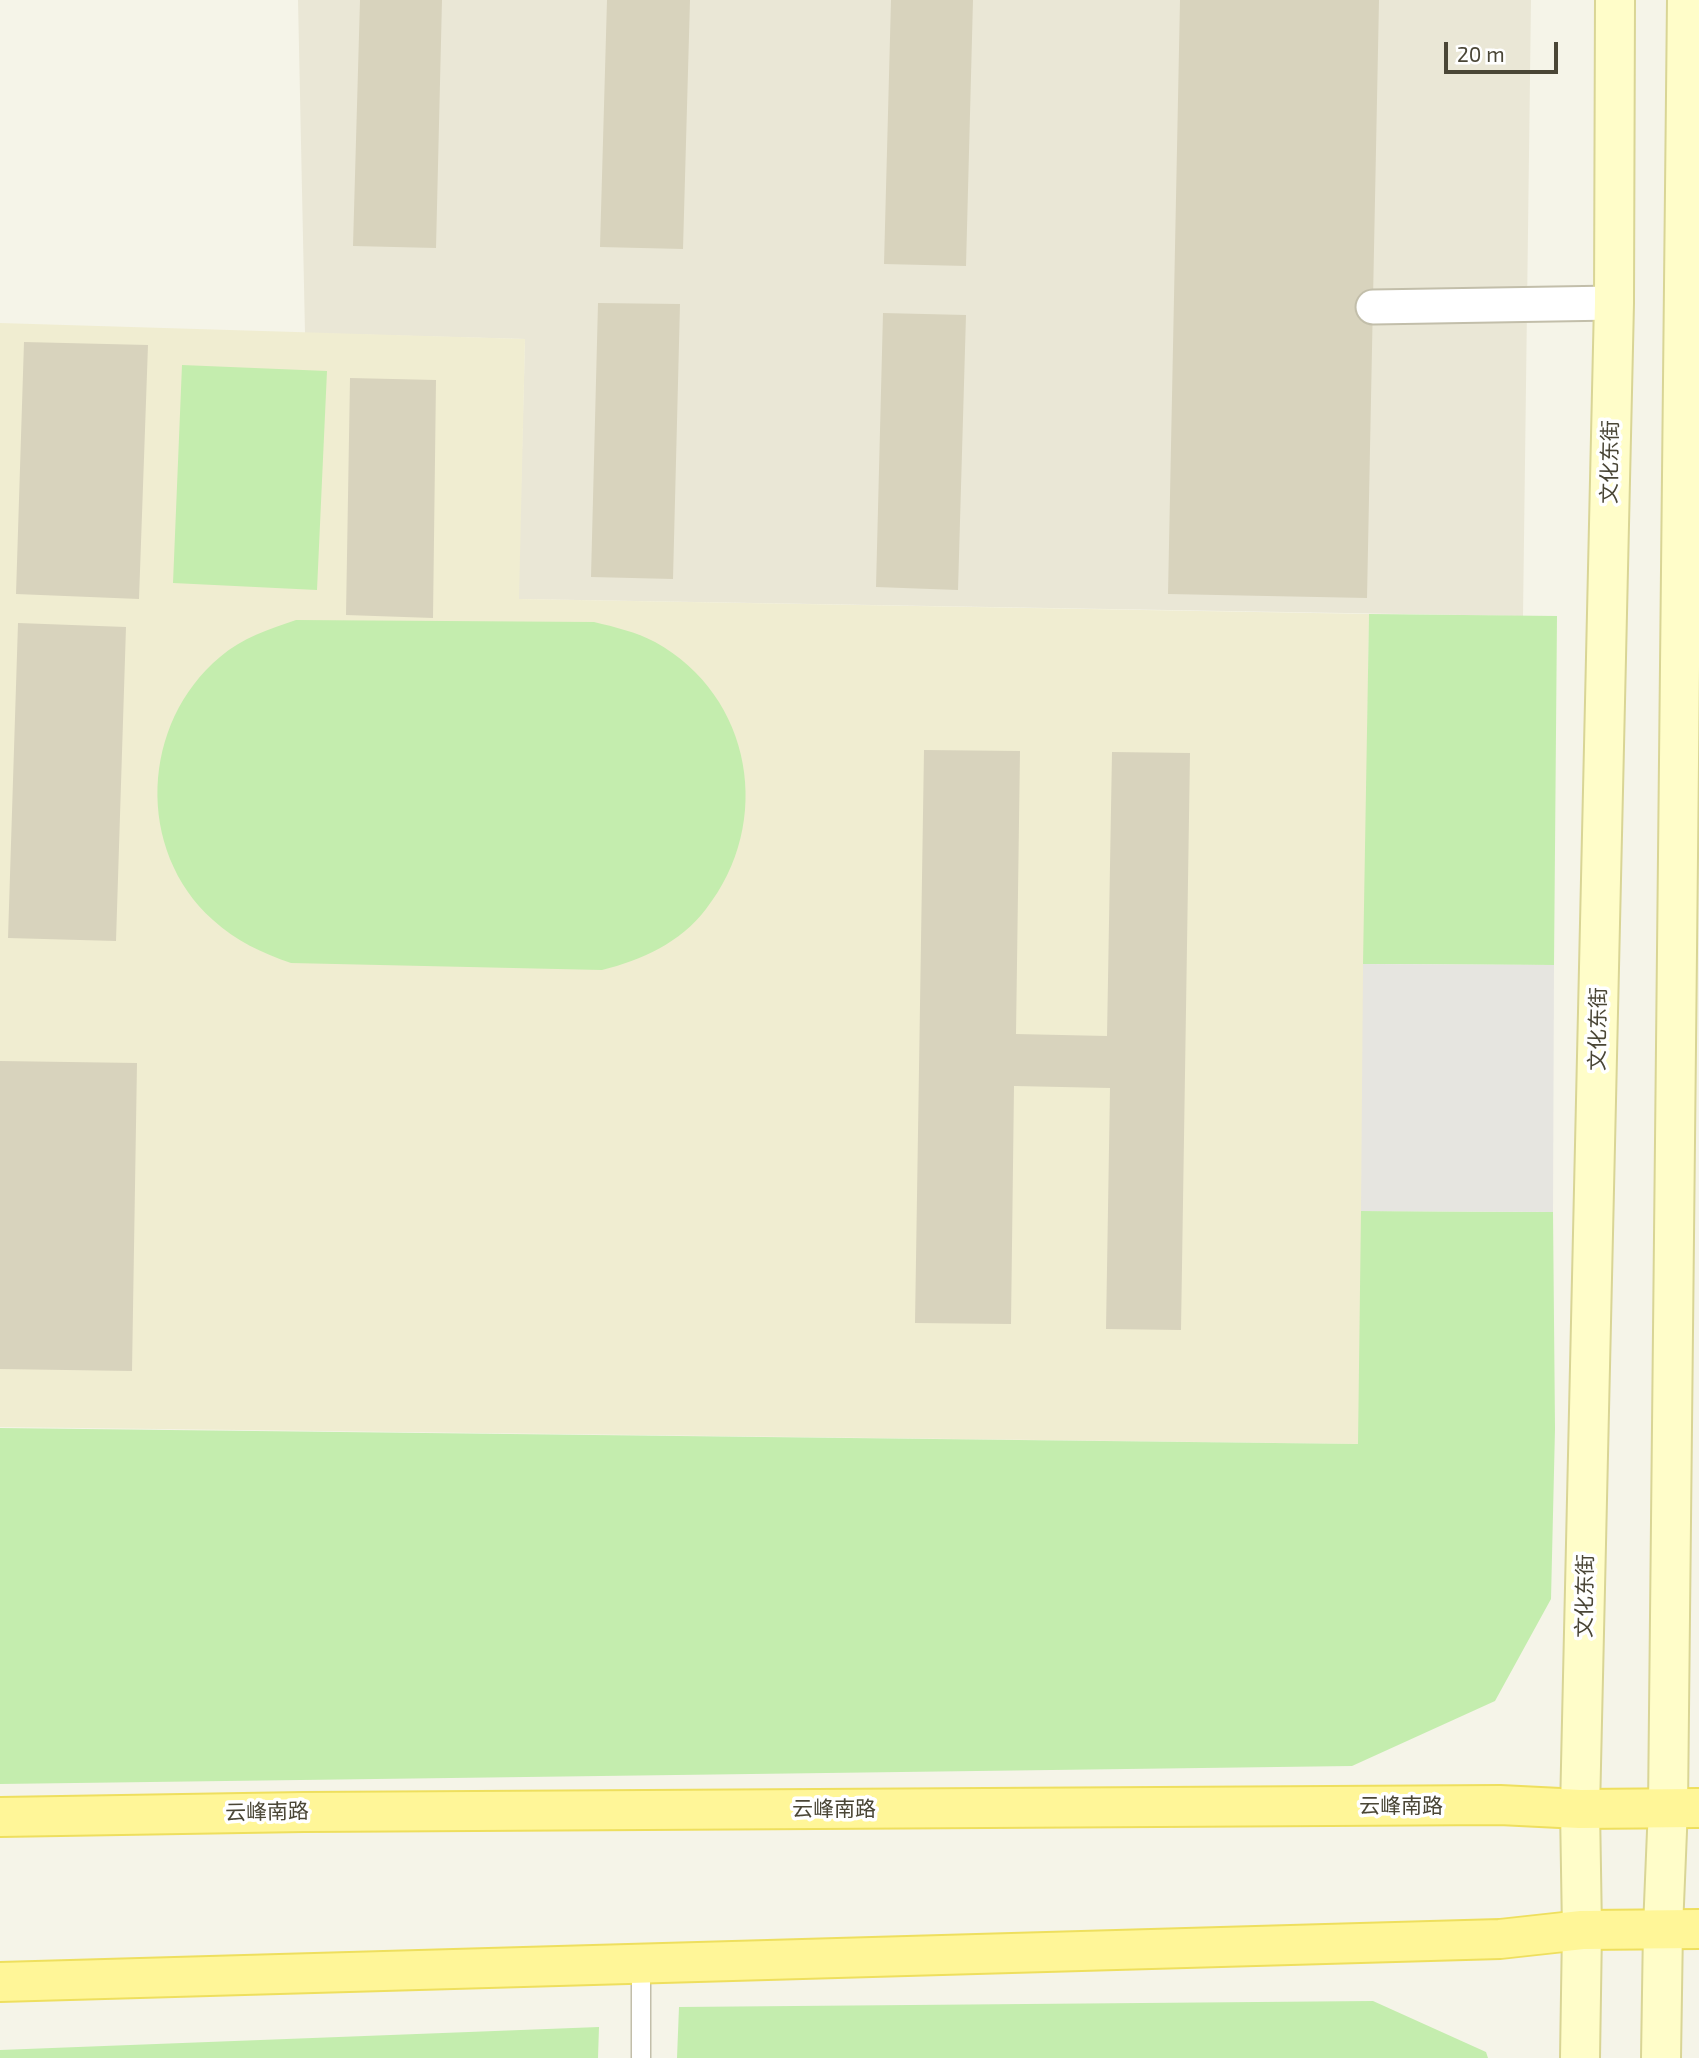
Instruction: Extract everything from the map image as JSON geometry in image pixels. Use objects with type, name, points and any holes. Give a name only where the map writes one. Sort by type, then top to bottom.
[{"type":"main road","name":"文化东街","points":[[1580,2058],[1580,1809],[1614,303],[1615,0]]},
{"type":"main road","points":[[1661,2058],[1681,1928],[1684,1808],[1692,74],[1687,0]]},
{"type":"main road","name":"云峰南路","points":[[0,1817],[304,1812],[1500,1805],[1580,1809],[1684,1808]]},
{"type":"main road","points":[[0,1982],[1500,1939],[1582,1930],[1681,1928]]},
{"type":"street","points":[[1373,307],[1614,303]]},
{"type":"lane","points":[[640,1964],[640,2058]]},
{"type":"shaded area","points":[[298,0],[1531,0],[1523,616],[518,599],[525,339],[305,333]]},
{"type":"shaded area","points":[[0,323],[525,339],[519,599],[1369,614],[1359,1444],[0,1427]]},
{"type":"shaded area","points":[[1363,964],[1554,965],[1553,1212],[1361,1211]]},
{"type":"green space","points":[[182,365],[327,371],[317,590],[173,583]]},
{"type":"green space","points":[[1369,614],[1557,616],[1554,965],[1363,964]]},
{"type":"green space","points":[[296,620],[594,622],[655,642],[688,665],[714,694],[732,728],[743,764],[746,801],[740,839],[727,875],[706,909],[672,941],[646,955],[602,970],[291,963],[260,951],[231,934],[213,920],[188,891],[170,859],[160,823],[158,787],[163,751],[175,716],[194,684],[220,657],[247,639]]},
{"type":"green space","points":[[1361,1211],[1553,1212],[1555,1429],[1551,1599],[1495,1701],[1352,1766],[0,1784],[0,1428],[1358,1444]]},
{"type":"green space","points":[[1373,2001],[1486,2052],[1488,2058],[677,2058],[679,2007]]},
{"type":"green space","points":[[599,2027],[598,2058],[0,2058],[0,2050]]},
{"type":"building","points":[[360,0],[442,0],[436,248],[353,246]]},
{"type":"building","points":[[607,0],[690,0],[683,249],[600,247]]},
{"type":"building","points":[[891,0],[973,0],[966,266],[884,264]]},
{"type":"building","points":[[1180,0],[1379,0],[1367,598],[1168,594]]},
{"type":"building","points":[[598,303],[680,304],[673,579],[591,577]]},
{"type":"building","points":[[883,313],[966,315],[958,590],[876,587]]},
{"type":"building","points":[[24,342],[148,345],[139,599],[16,594]]},
{"type":"building","points":[[350,378],[436,380],[433,618],[346,615]]},
{"type":"building","points":[[18,623],[126,627],[116,941],[8,938]]},
{"type":"building","points":[[924,750],[1020,751],[1016,1034],[1107,1036],[1112,752],[1190,753],[1181,1330],[1106,1329],[1110,1088],[1014,1086],[1011,1324],[915,1323]]},
{"type":"building","points":[[0,1061],[137,1063],[132,1371],[0,1369]]}]
